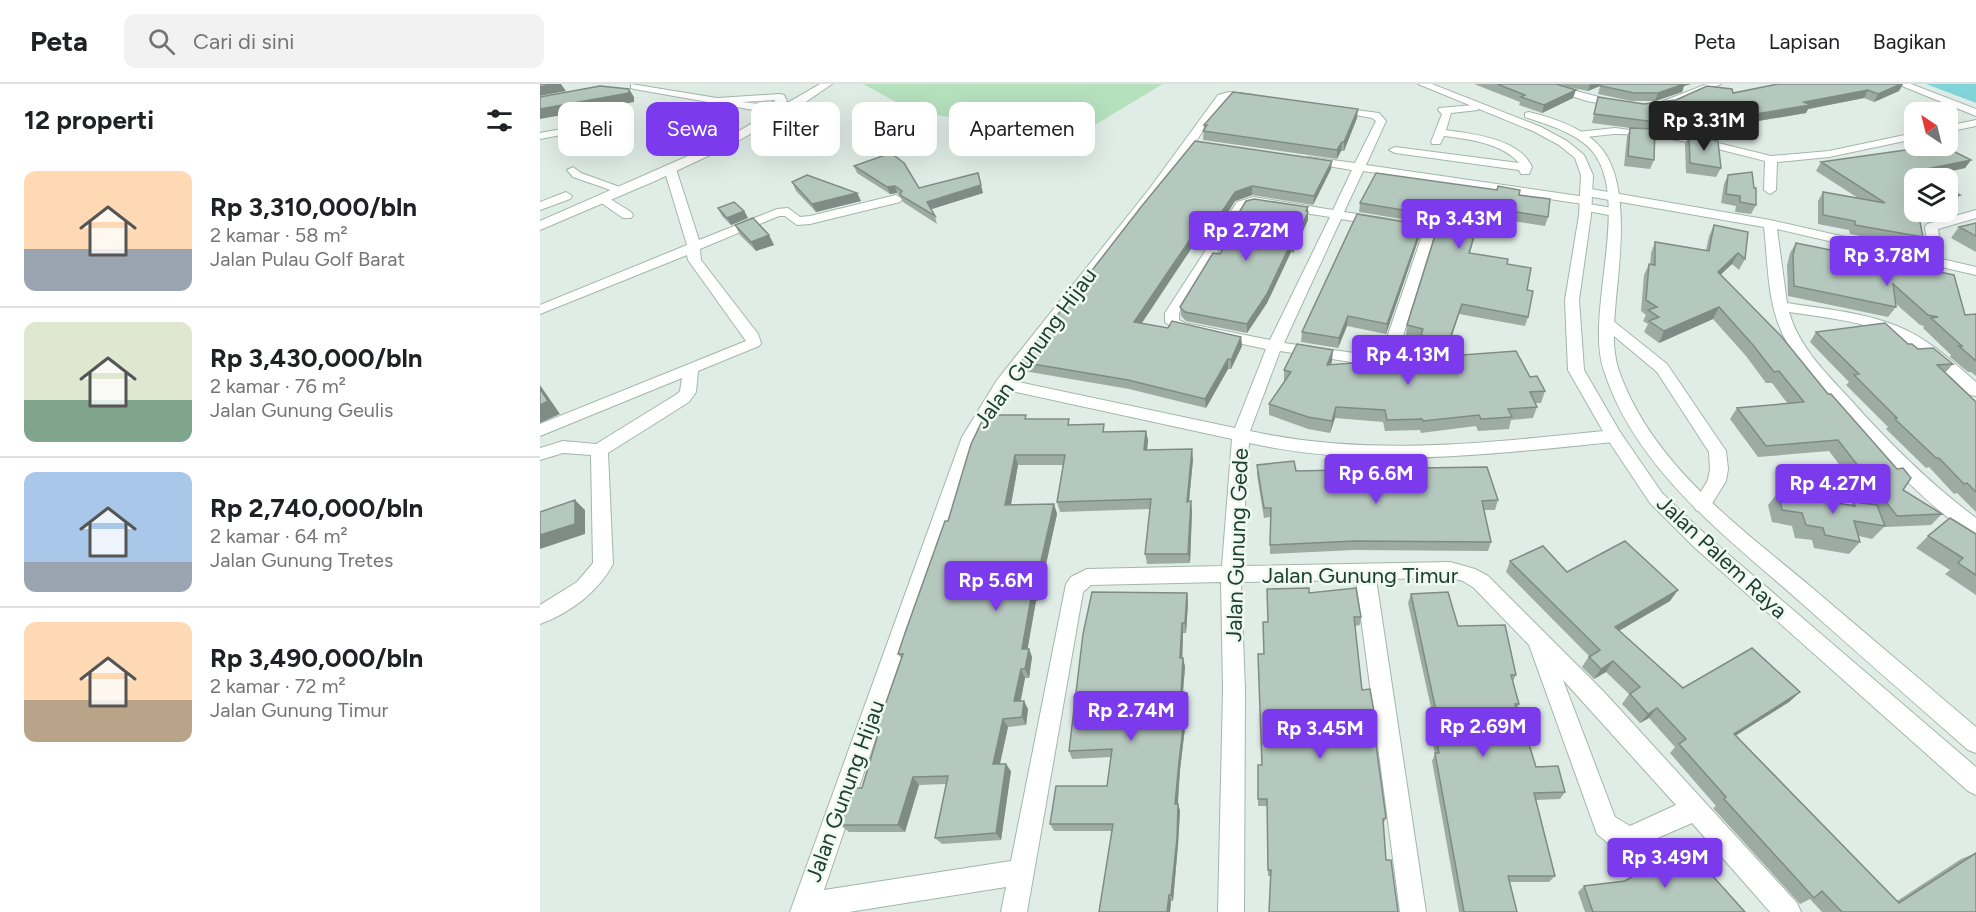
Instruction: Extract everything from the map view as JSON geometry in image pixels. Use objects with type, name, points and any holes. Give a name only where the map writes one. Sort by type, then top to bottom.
[{"type":"street","points":[[540,226],[670,169],[779,115],[827,84]]},
{"type":"street","name":"Jalan Palem Raya","points":[[1423,84],[1536,129],[1563,143],[1580,157],[1587,175],[1586,200],[1572,300],[1576,370],[1614,436],[1656,498],[1692,534],[1976,783]]},
{"type":"street","name":"Jalan Palem Raya","points":[[1446,84],[1552,123],[1590,143],[1604,158],[1613,205],[1607,323],[1604,334],[1607,361],[1629,408],[1655,450],[1682,486],[1702,505],[1976,742]]},
{"type":"street","points":[[1539,84],[1591,99],[1634,105],[1663,105],[1716,84]]},
{"type":"street","points":[[1902,84],[1976,113]]},
{"type":"street","points":[[622,88],[635,85],[759,108],[771,108],[782,101],[780,98],[770,97],[720,100]]},
{"type":"street","name":"Jalan Gunung Hijau","points":[[803,909],[970,437],[984,412],[1003,384],[1194,141],[1223,96],[1263,99]]},
{"type":"street","points":[[1432,155],[1445,112],[1476,107],[1491,101]]},
{"type":"street","name":"Jalan Gunung Gede","points":[[1231,912],[1234,690],[1232,575],[1241,434],[1275,346],[1334,216],[1381,121],[1375,115],[1319,107]]},
{"type":"street","points":[[1958,127],[1976,123]]},
{"type":"street","points":[[1395,150],[1525,171],[1524,159],[1516,153],[1477,137],[1439,132]]},
{"type":"street","points":[[1577,135],[1603,132],[1635,134],[1706,143],[1771,159],[1829,154],[1904,138]]},
{"type":"street","points":[[540,136],[558,133]]},
{"type":"street","points":[[1590,143],[1635,134]]},
{"type":"street","points":[[1302,156],[1771,229],[1976,271]]},
{"type":"street","points":[[1770,190],[1771,159]]},
{"type":"street","points":[[540,430],[739,351],[754,342],[753,337],[694,260],[694,246],[670,169]]},
{"type":"street","points":[[573,170],[577,176],[622,190]]},
{"type":"street","points":[[540,206],[566,196]]},
{"type":"street","points":[[604,199],[627,215]]},
{"type":"street","points":[[540,310],[777,213],[789,212],[797,221],[810,220],[896,199]]},
{"type":"street","points":[[1253,201],[1334,216],[1427,229],[1429,233],[1389,355],[1377,361],[1275,346],[1181,327],[1172,322],[1172,314],[1241,205],[1253,201]]},
{"type":"street","points":[[1936,261],[1931,227],[1976,214]]},
{"type":"street","points":[[1771,229],[1976,280]]},
{"type":"street","points":[[1771,229],[1781,306],[1787,329],[1814,370],[1874,437],[1945,506],[1976,528]]},
{"type":"street","points":[[1781,306],[1877,324],[1898,332],[1922,345],[1976,392]]},
{"type":"street","name":"Jalan Palem Raya","points":[[1607,323],[1662,368],[1717,451],[1719,469],[1717,481],[1702,505]]},
{"type":"street","points":[[540,454],[563,447],[599,450],[683,398],[688,392],[691,369]]},
{"type":"street","points":[[1003,384],[1296,447],[1334,452],[1374,453],[1614,436]]},
{"type":"street","points":[[540,615],[580,590],[603,564],[599,450]]},
{"type":"street","name":"Jalan Gunung Timur","points":[[1014,912],[1073,590],[1078,583],[1087,577],[1450,570],[1468,574],[1481,582],[1597,700],[1788,912]]},
{"type":"street","points":[[1365,571],[1413,912]]},
{"type":"street","name":"Jalan Gunung Timur","points":[[1536,638],[1606,825],[1618,835],[1630,838],[1696,809]]},
{"type":"street","points":[[803,909],[1021,872]]},
{"type":"green space","points":[[863,84],[1163,84],[1095,125],[1095,102],[949,102],[949,117],[937,115],[937,102],[896,102]]},
{"type":"water","points":[[1926,84],[1976,84],[1976,103]]},
{"type":"building","points":[[1497,84],[1556,84],[1576,90],[1544,105],[1521,97],[1525,95]]},
{"type":"building","points":[[1601,84],[1684,84],[1658,93],[1634,93],[1601,86]]},
{"type":"building","points":[[1778,84],[1901,84],[1878,94],[1868,90],[1804,102],[1810,105],[1756,114],[1748,110],[1713,106],[1716,131],[1655,120],[1655,122],[1594,114],[1598,97],[1644,104],[1676,100],[1707,86],[1732,89],[1733,93]]},
{"type":"building","points":[[600,86],[629,89],[629,93],[579,102],[558,102],[558,106],[540,109],[540,97]]},
{"type":"building","points":[[1233,92],[1358,109],[1344,142],[1337,150],[1203,131],[1207,125],[1204,125]]},
{"type":"building","points":[[1630,128],[1655,129],[1654,160],[1628,156]]},
{"type":"building","points":[[1689,135],[1718,141],[1721,168],[1690,163]]},
{"type":"building","points":[[1195,141],[1332,161],[1314,196],[1252,186],[1235,192],[1217,219],[1208,213],[1134,322],[1168,328],[1172,321],[1241,337],[1231,360],[1228,359],[1205,399],[1128,380],[1021,362],[1141,207]]},
{"type":"building","points":[[1904,150],[1904,156],[1958,156],[1958,154],[1971,160],[1931,168],[1904,168],[1904,222],[1920,222],[1923,237],[1855,225],[1855,221],[1823,215],[1823,192],[1885,203],[1821,162]]},
{"type":"building","points":[[882,156],[895,156],[904,163],[919,188],[978,173],[981,185],[927,202],[935,216],[900,195],[902,191],[895,186],[887,187],[854,166]]},
{"type":"building","points":[[1752,172],[1754,188],[1756,188],[1756,205],[1740,202],[1740,196],[1726,194],[1728,175]]},
{"type":"building","points":[[1376,173],[1497,190],[1498,186],[1520,190],[1519,195],[1550,199],[1548,217],[1483,207],[1469,253],[1508,259],[1507,264],[1531,268],[1527,290],[1533,291],[1528,317],[1462,304],[1449,341],[1421,335],[1423,329],[1407,325],[1439,223],[1433,215],[1360,203]]},
{"type":"building","points":[[807,175],[857,193],[812,204],[792,182]]},
{"type":"building","points":[[1254,199],[1308,207],[1306,211],[1308,212],[1293,244],[1291,243],[1267,294],[1247,324],[1185,312],[1180,307],[1213,253],[1220,254],[1237,225],[1232,224],[1246,201]]},
{"type":"building","points":[[734,202],[744,211],[727,218],[718,208]]},
{"type":"building","points":[[1357,214],[1422,225],[1387,324],[1348,316],[1339,338],[1302,332]]},
{"type":"building","points":[[753,218],[769,235],[751,242],[735,225]]},
{"type":"building","points":[[1976,223],[1976,236],[1959,227]]},
{"type":"building","points":[[1714,225],[1748,232],[1745,259],[1738,253],[1718,272],[1781,336],[1828,394],[1831,394],[1897,469],[1903,468],[1911,478],[1903,490],[1942,514],[1897,516],[1838,440],[1766,446],[1737,408],[1804,402],[1779,371],[1774,372],[1719,307],[1664,331],[1649,321],[1659,317],[1648,310],[1657,307],[1646,300],[1649,264],[1655,265],[1655,242],[1709,251]]},
{"type":"building","points":[[1796,243],[1954,275],[1965,315],[1976,314],[1976,361],[1931,318],[1938,317],[1928,315],[1893,284],[1896,307],[1794,286],[1793,255]]},
{"type":"building","points":[[1885,323],[1908,344],[1918,349],[1933,348],[1953,364],[1937,365],[1976,402],[1976,492],[1967,483],[1964,484],[1895,419],[1897,418],[1854,375],[1859,374],[1816,332]]},
{"type":"building","points":[[1297,344],[1333,350],[1327,365],[1516,351],[1530,377],[1537,376],[1545,391],[1530,392],[1537,407],[1508,409],[1512,417],[1481,419],[1479,415],[1423,421],[1422,419],[1387,420],[1385,410],[1336,407],[1332,421],[1308,417],[1269,404],[1291,372],[1284,370]]},
{"type":"building","points":[[540,389],[548,401],[540,405]]},
{"type":"building","points":[[985,415],[1026,415],[1025,419],[1069,419],[1068,425],[1104,424],[1103,432],[1146,431],[1144,450],[1192,449],[1187,502],[1191,501],[1188,554],[1145,554],[1151,499],[1057,502],[1065,455],[1015,455],[1005,505],[1054,504],[1034,592],[1032,592],[1022,649],[1029,649],[1025,669],[1021,669],[1014,701],[1024,701],[1022,717],[1003,719],[993,764],[1006,764],[996,833],[935,838],[948,776],[913,777],[898,825],[840,825],[853,788],[862,788],[879,731],[876,731],[903,654],[898,654],[945,521],[948,521],[971,444]]},
{"type":"building","points":[[1294,461],[1296,471],[1341,470],[1342,477],[1420,474],[1419,468],[1487,467],[1498,500],[1482,501],[1491,542],[1355,541],[1270,545],[1271,508],[1264,508],[1257,465]]},
{"type":"building","points":[[1778,493],[1855,506],[1854,502],[1877,505],[1885,526],[1854,521],[1860,542],[1825,535],[1823,528],[1806,525],[1802,513],[1782,510]]},
{"type":"building","points":[[575,500],[575,524],[540,535],[540,512]]},
{"type":"building","points":[[1950,518],[1976,534],[1976,575],[1958,563],[1963,558],[1928,536]]},
{"type":"building","points":[[1625,541],[1678,590],[1615,627],[1683,688],[1752,648],[1800,692],[1734,734],[1899,903],[1976,853],[1976,912],[1842,912],[1822,891],[1814,898],[1724,799],[1726,797],[1679,744],[1686,739],[1657,708],[1648,714],[1630,694],[1640,687],[1613,661],[1601,669],[1589,657],[1600,650],[1510,561],[1543,546],[1567,572]]},
{"type":"building","points":[[1309,588],[1309,593],[1356,588],[1361,617],[1354,617],[1362,690],[1370,689],[1376,723],[1373,723],[1386,818],[1383,819],[1386,860],[1391,860],[1398,912],[1269,912],[1271,870],[1268,870],[1267,799],[1258,799],[1258,765],[1262,765],[1258,654],[1264,654],[1263,622],[1268,622],[1267,589]]},
{"type":"building","points":[[1092,592],[1187,593],[1180,658],[1183,658],[1181,693],[1187,693],[1175,804],[1178,804],[1177,838],[1167,912],[1099,912],[1113,824],[1050,824],[1056,786],[1107,786],[1112,749],[1069,751],[1083,634]]},
{"type":"building","points":[[1448,592],[1458,626],[1505,625],[1516,675],[1511,675],[1519,704],[1515,704],[1526,741],[1528,741],[1536,767],[1558,766],[1565,792],[1534,793],[1555,876],[1508,876],[1517,912],[1464,912],[1435,753],[1439,753],[1434,726],[1439,725],[1411,594]]},
{"type":"building","points":[[1682,842],[1745,912],[1593,912],[1584,886],[1625,881],[1662,859]]}]
